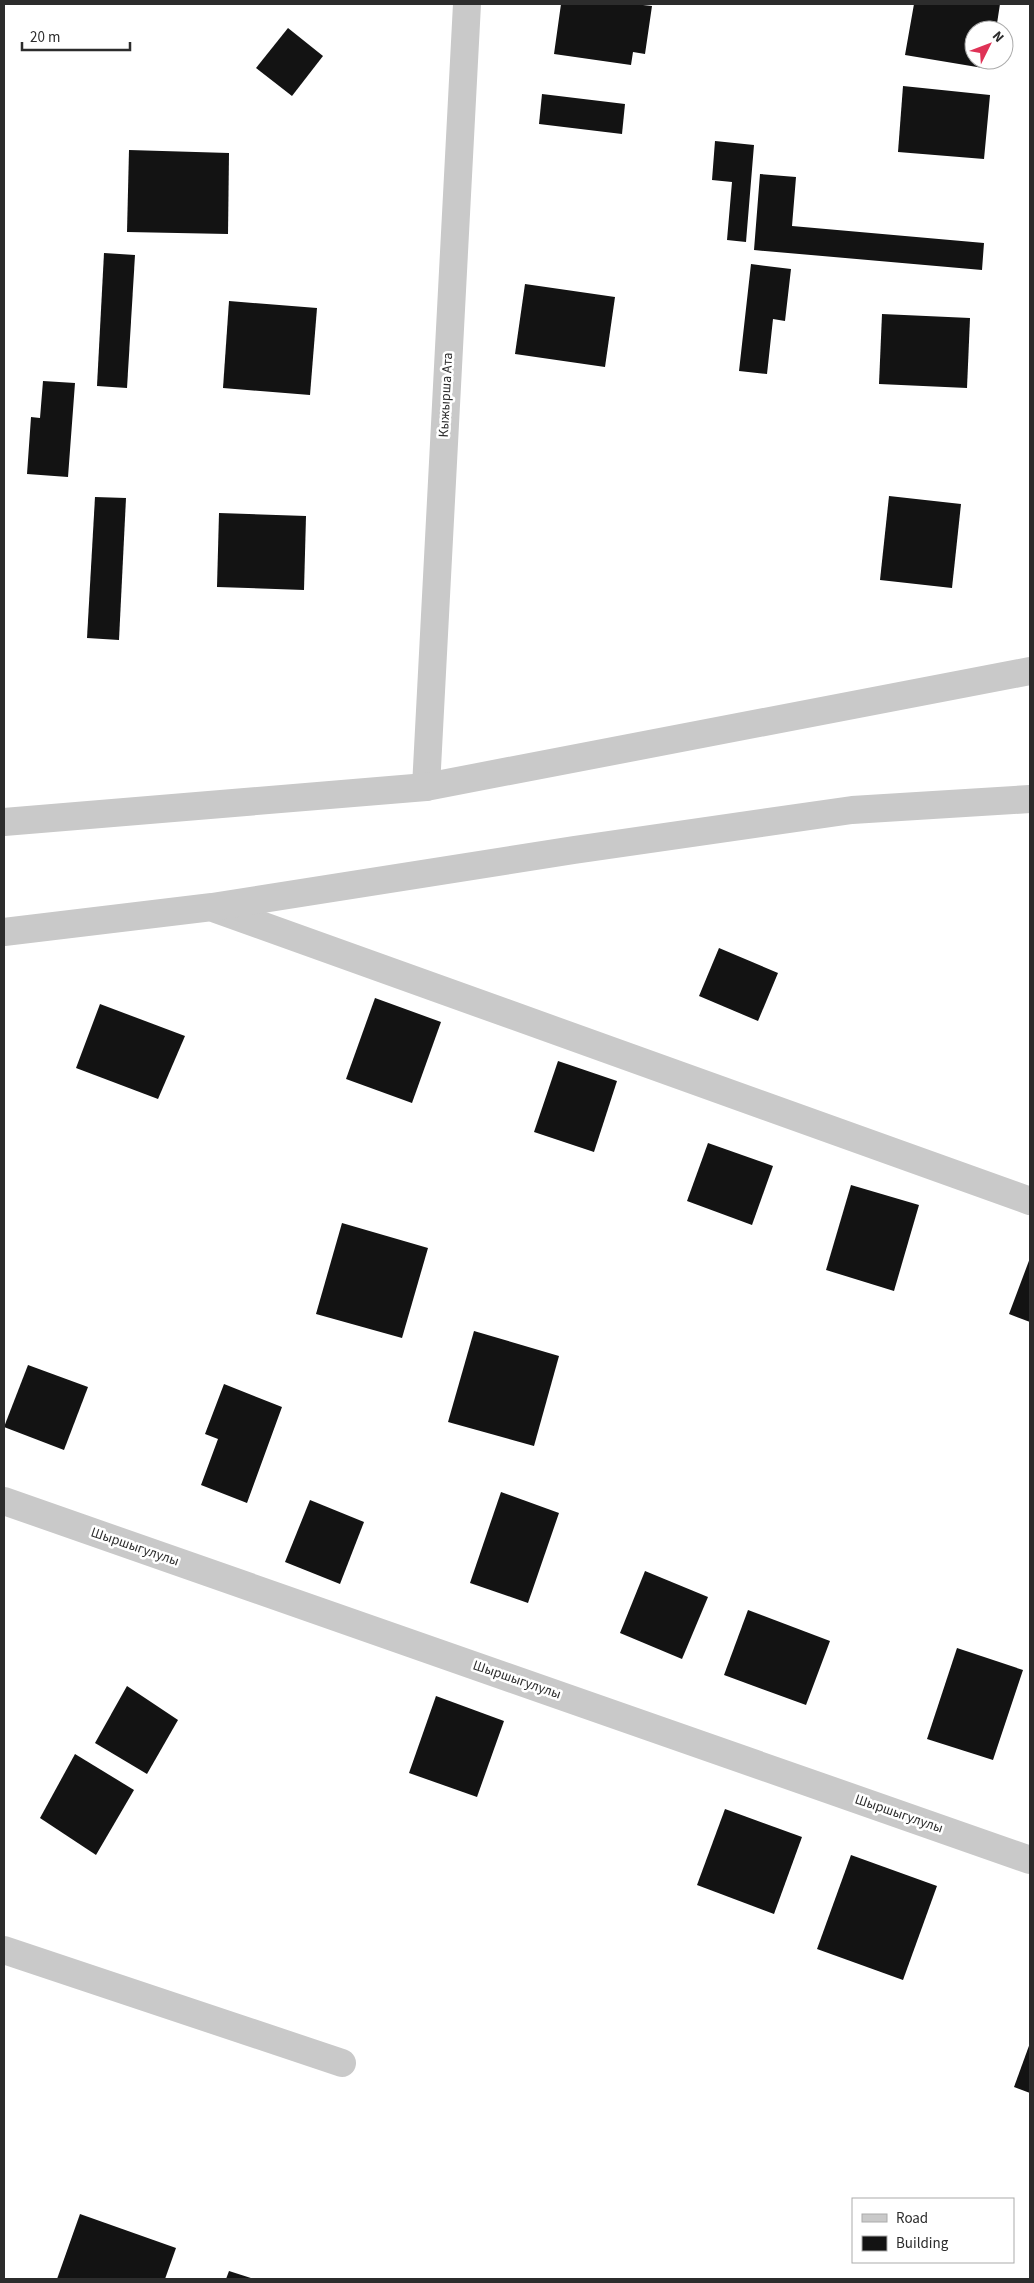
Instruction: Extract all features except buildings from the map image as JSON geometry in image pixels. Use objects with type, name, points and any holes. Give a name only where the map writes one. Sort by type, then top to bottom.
[{"type":"street","name":"Кыжырша Ата","points":[[426,787],[467,4]]},
{"type":"street","points":[[4,822],[426,787],[1030,671]]},
{"type":"street","points":[[4,932],[212,907],[574,850],[852,810],[1030,799]]},
{"type":"street","points":[[212,907],[1030,1201]]},
{"type":"street","name":"Шыршыгулулы","points":[[4,1501],[1030,1860]]},
{"type":"street","points":[[4,1950],[342,2063]]}]
